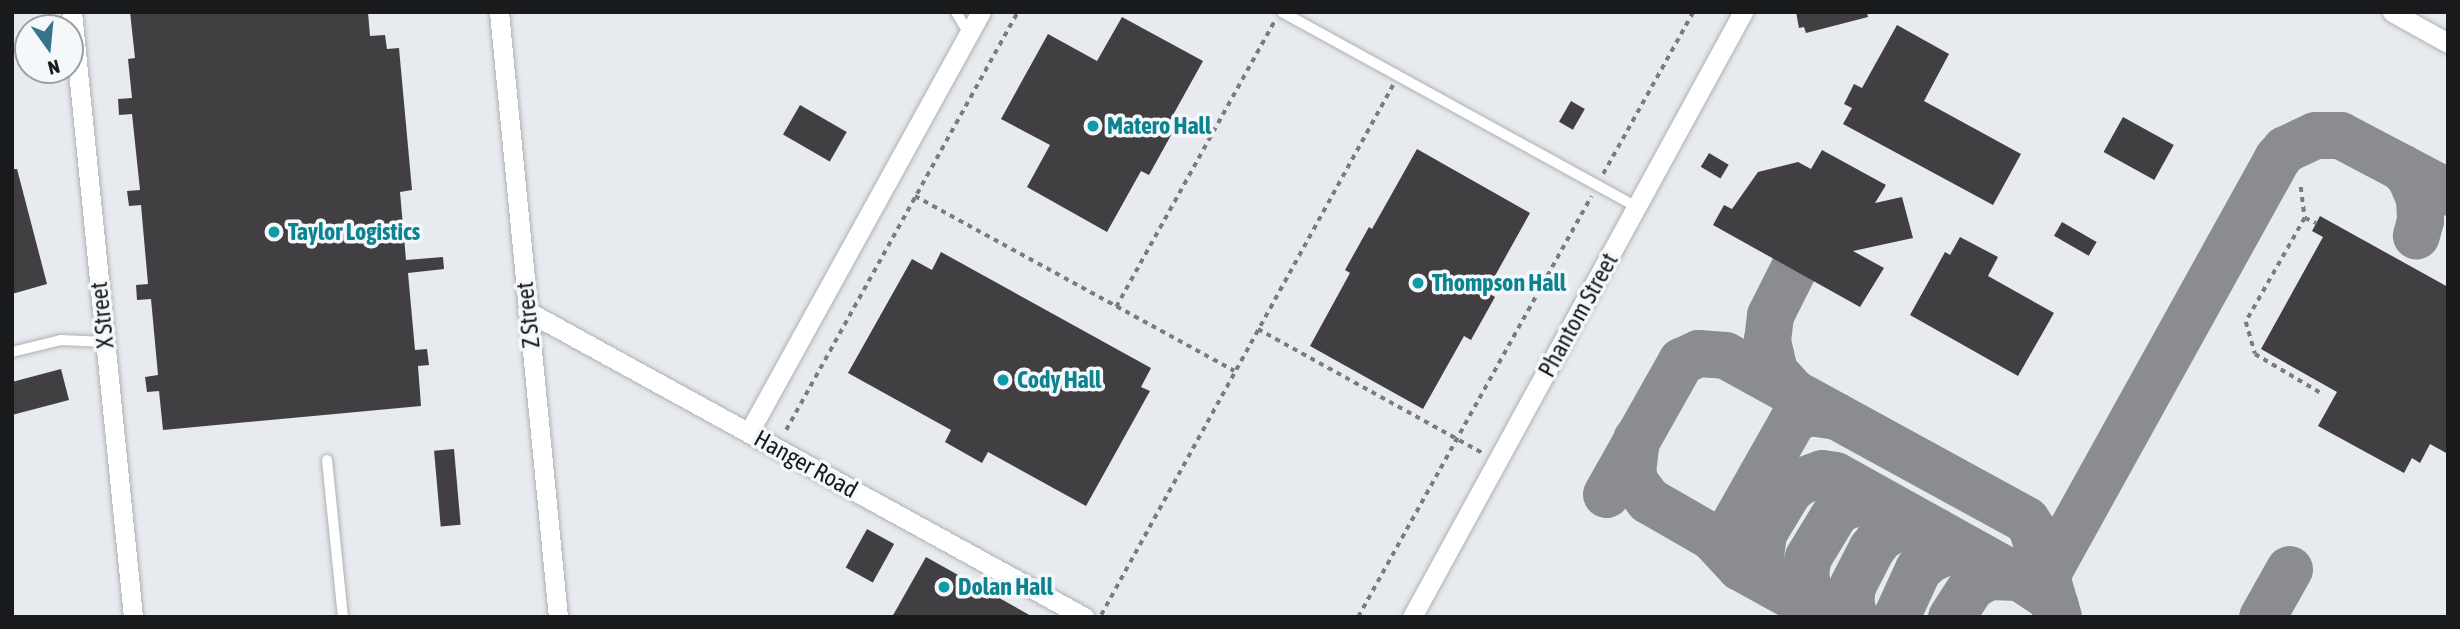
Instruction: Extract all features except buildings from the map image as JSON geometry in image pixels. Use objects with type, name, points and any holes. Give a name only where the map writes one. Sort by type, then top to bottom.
[{"type":"street","name":"X Street","points":[[72,12],[132,617]]},
{"type":"street","name":"Z Street","points":[[499,12],[558,617]]},
{"type":"street","points":[[748,432],[981,12]]},
{"type":"street","name":"Phantom Street","points":[[1412,617],[1743,12]]},
{"type":"street","points":[[2392,12],[2448,43]]},
{"type":"street","name":"Hanger Road","points":[[527,311],[1084,617]]},
{"type":"lane","points":[[956,12],[968,34]]},
{"type":"lane","points":[[1281,12],[1637,207]]},
{"type":"lane","points":[[12,352],[61,340],[105,342]]},
{"type":"lane","points":[[327,460],[343,617]]},
{"type":"path","points":[[786,430],[1017,12]]},
{"type":"path","points":[[1116,307],[1281,12]]},
{"type":"path","points":[[1358,617],[1693,12]]},
{"type":"path","points":[[1100,617],[1398,76]]},
{"type":"path","points":[[2301,187],[2305,218],[2246,322],[2255,354],[2321,393]]},
{"type":"path","points":[[915,196],[1234,372]]},
{"type":"path","points":[[2305,218],[2316,223]]},
{"type":"path","points":[[1258,329],[1498,461]]},
{"type":"taxiway","points":[[2046,575],[2277,158],[2285,149],[2315,135],[2340,135],[2448,192]]},
{"type":"taxiway","points":[[2401,167],[2410,177],[2419,198],[2420,220],[2416,235]]},
{"type":"taxiway","points":[[1791,390],[1774,371],[1767,340],[1770,315],[1793,269]]},
{"type":"taxiway","points":[[1606,494],[1681,361],[1698,353],[1725,355],[2026,520],[2032,529],[2058,617]]},
{"type":"taxiway","points":[[1733,525],[1793,419],[1809,412],[1836,416]]},
{"type":"taxiway","points":[[1636,439],[1632,472],[1636,484],[1648,500],[1712,537],[1740,567],[1831,617]]},
{"type":"taxiway","points":[[1777,587],[1763,569],[1760,557],[1763,533],[1789,490],[1800,481],[1822,473],[1835,475],[2027,582],[2048,596],[2055,606]]},
{"type":"taxiway","points":[[1822,612],[1807,586],[1805,572],[1808,557],[1836,511],[1849,504],[1881,501]]},
{"type":"taxiway","points":[[1854,617],[1850,601],[1852,586],[1871,549],[1881,536],[1895,529],[1911,526],[1936,531]]},
{"type":"taxiway","points":[[1896,617],[1918,569],[1929,559],[1947,551],[1977,554]]},
{"type":"taxiway","points":[[2262,617],[2289,569]]},
{"type":"taxiway","points":[[1951,617],[1972,585],[1989,576],[2018,577]]},
{"type":"place","name":"Matero Hall","points":[[1093,126]]},
{"type":"place","name":"Taylor Logistics","points":[[274,232]]},
{"type":"place","name":"Thompson Hall","points":[[1418,283]]},
{"type":"place","name":"Cody Hall","points":[[1003,380]]},
{"type":"place","name":"Dolan Hall","points":[[944,587]]}]
